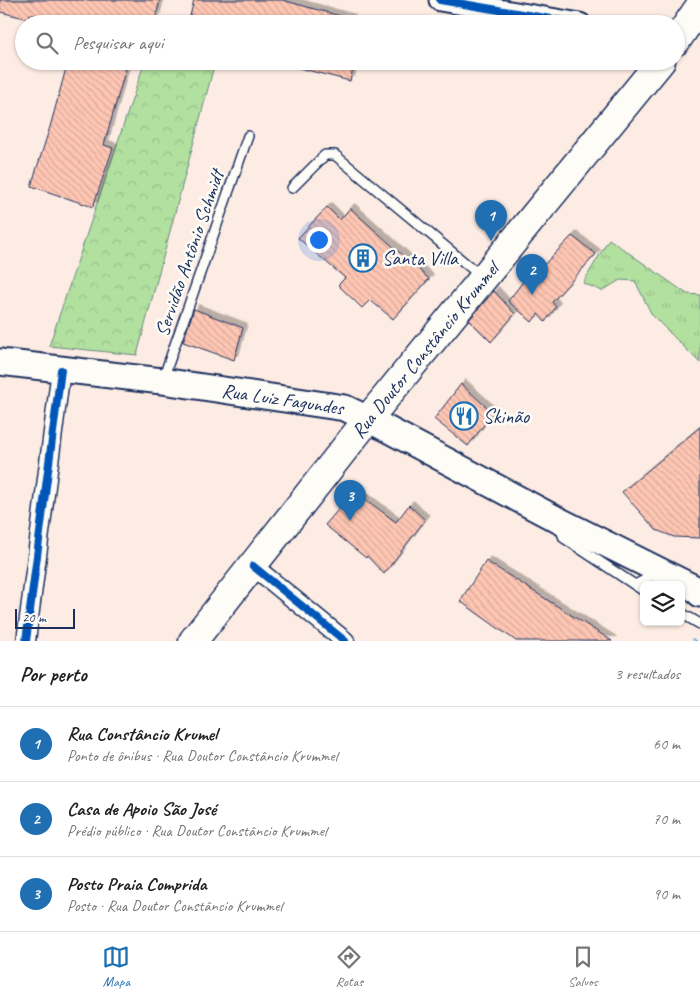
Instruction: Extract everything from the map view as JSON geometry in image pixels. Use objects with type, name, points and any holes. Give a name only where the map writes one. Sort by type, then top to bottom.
[{"type":"main road","points":[[685,28],[700,6]]},
{"type":"main road","name":"Rua Doutor Constâncio Krummel","points":[[193,641],[368,419],[654,70]]},
{"type":"main road","name":"Rua Luiz Fagundes","points":[[0,362],[162,381],[345,408],[558,520],[694,588],[700,594]]},
{"type":"street","points":[[440,0],[526,7],[551,15]]},
{"type":"street","points":[[26,641],[61,370]]},
{"type":"street","points":[[252,566],[345,641]]},
{"type":"lane","name":"Servidão Antônio Schmidt","points":[[162,381],[248,136]]},
{"type":"lane","points":[[292,188],[325,155],[335,155],[484,278]]},
{"type":"lane","points":[[558,520],[564,538],[640,589]]},
{"type":"lane","points":[[634,585],[661,571]]},
{"type":"lane","points":[[685,615],[700,624]]},
{"type":"green space","points":[[142,70],[213,70],[137,355],[49,346]]},
{"type":"green space","points":[[609,239],[687,294],[700,295],[700,363],[652,315],[635,281],[620,280],[602,291],[583,283]]},
{"type":"building","points":[[0,0],[160,0],[156,15],[30,14],[15,16],[0,12]]},
{"type":"building","points":[[194,0],[282,0],[336,15],[190,15]]},
{"type":"building","points":[[66,70],[125,70],[104,145],[113,148],[93,207],[31,186]]},
{"type":"building","points":[[307,70],[353,70],[350,81]]},
{"type":"building","name":"Santa Villa","points":[[327,207],[340,220],[350,208],[429,279],[393,319],[370,300],[362,308],[338,285],[345,278],[298,238]]},
{"type":"building","points":[[572,236],[596,254],[552,302],[556,307],[545,322],[538,314],[532,322],[508,301],[532,270],[535,274]]},
{"type":"building","points":[[494,291],[515,314],[491,342],[469,320]]},
{"type":"building","points":[[194,309],[243,328],[234,360],[183,342]]},
{"type":"building","name":"Skinão","points":[[461,384],[493,413],[468,446],[434,419]]},
{"type":"building","points":[[700,427],[700,538],[674,537],[656,530],[622,492]]},
{"type":"building","points":[[354,491],[396,522],[409,505],[425,520],[384,574],[367,556],[366,558],[325,525]]},
{"type":"building","points":[[486,561],[612,641],[516,641],[460,601]]},
{"type":"cycle path","points":[[440,0],[528,15]]},
{"type":"cycle path","points":[[26,641],[61,370]]},
{"type":"cycle path","points":[[253,566],[345,641]]},
{"type":"place","name":"Rua Constâncio Krumel","points":[[491,241]]},
{"type":"place","name":"Santa Villa","points":[[363,258]]},
{"type":"place","name":"Casa de Apoio São José","points":[[532,295]]},
{"type":"place","name":"Skinão","points":[[464,416]]},
{"type":"place","name":"Posto Praia Comprida","points":[[350,521]]}]
